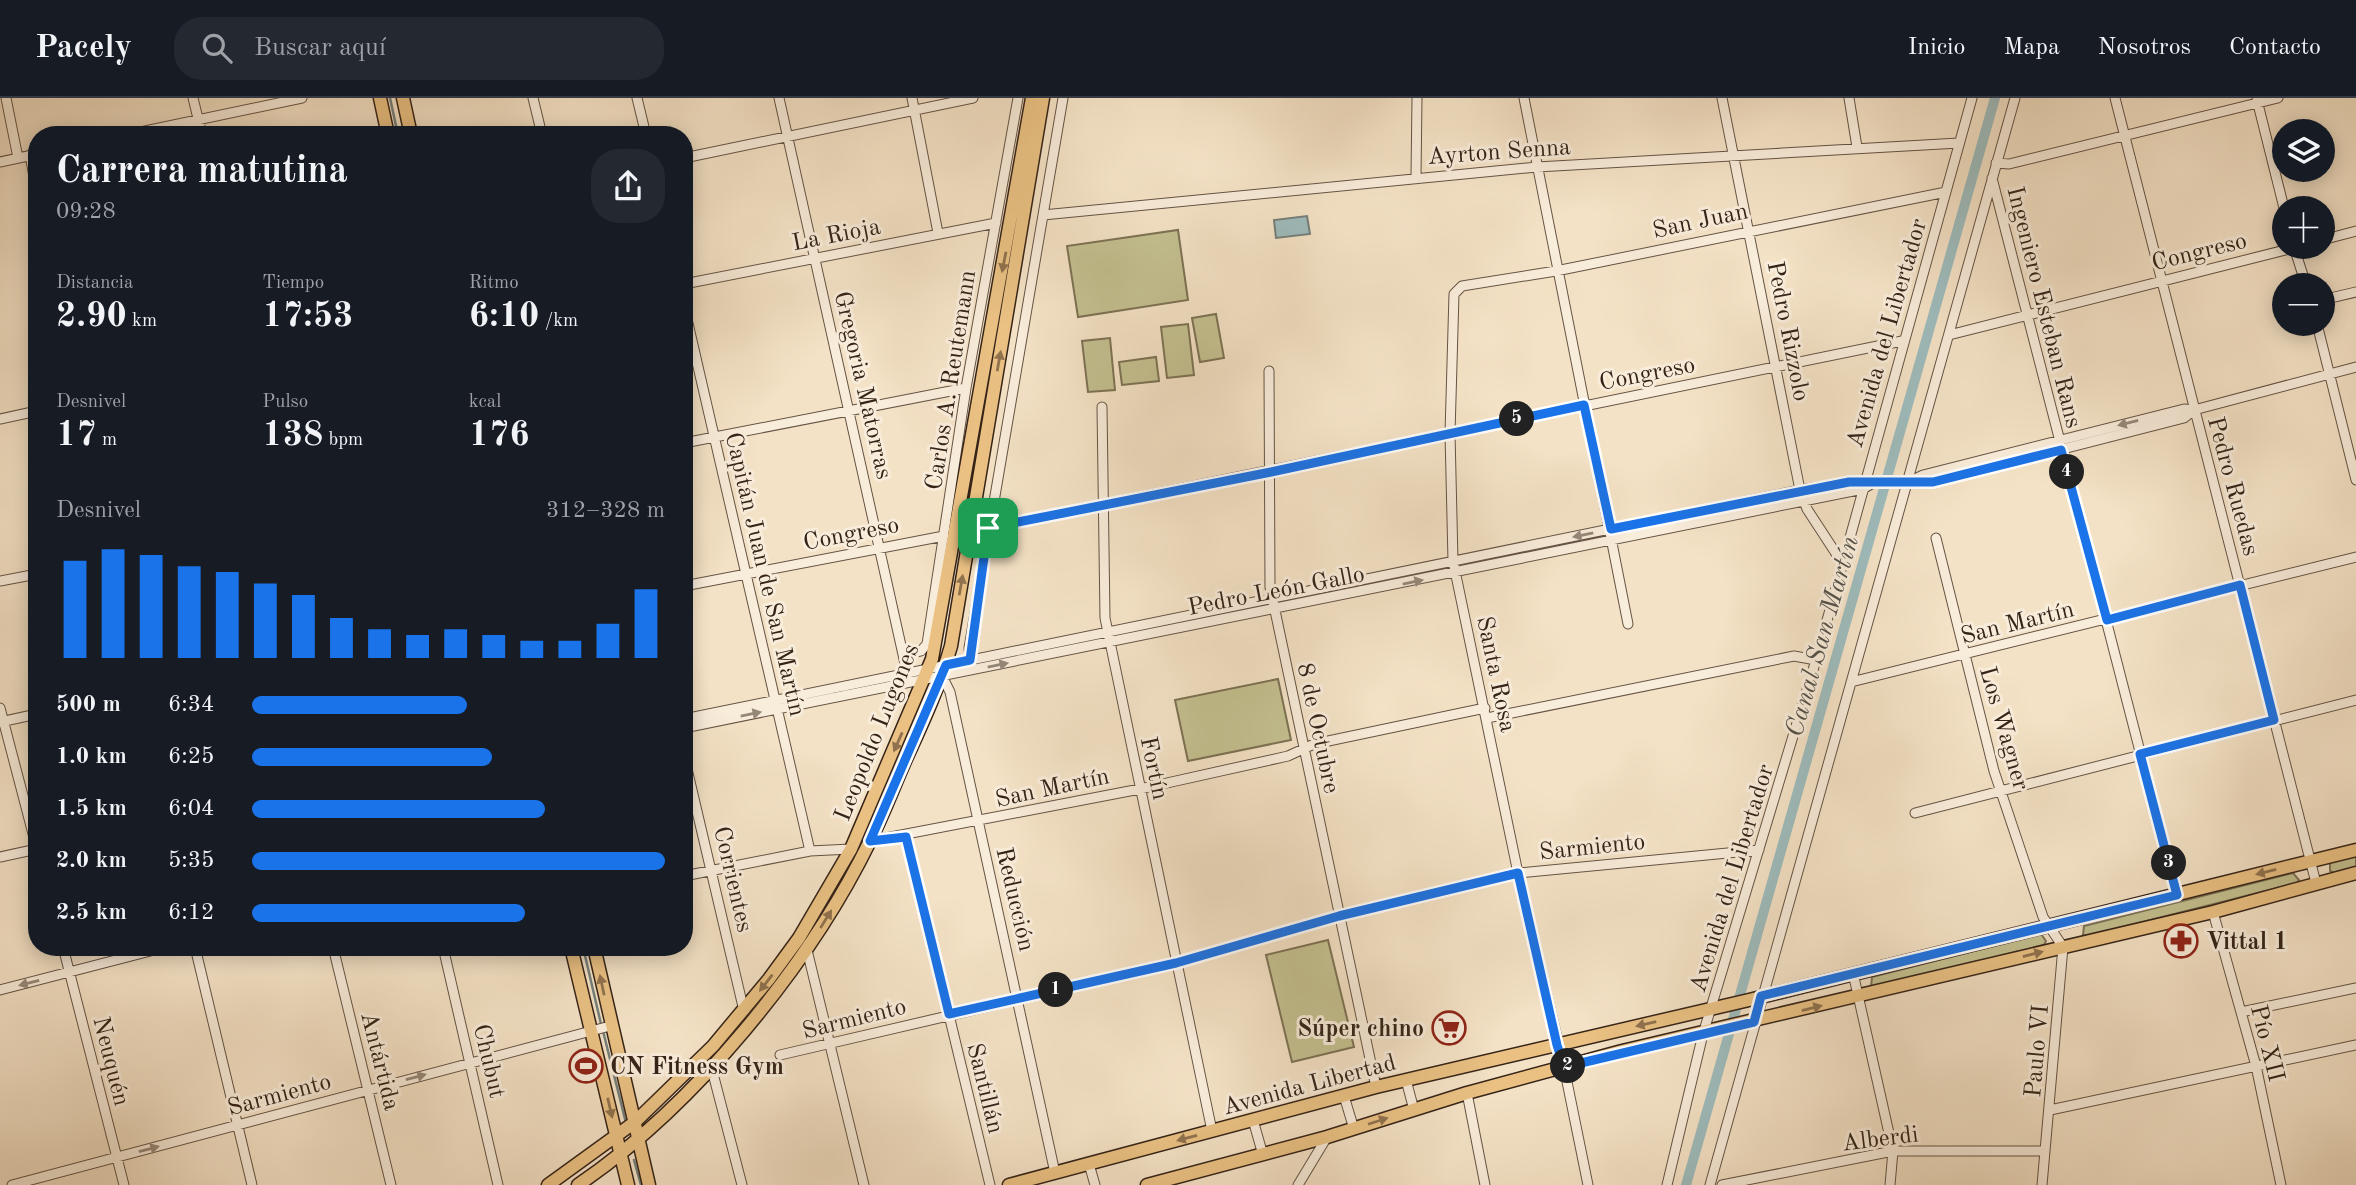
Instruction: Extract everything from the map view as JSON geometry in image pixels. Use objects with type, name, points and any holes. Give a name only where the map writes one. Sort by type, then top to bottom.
[{"type":"main road","points":[[380,98],[386,126]]},
{"type":"main road","points":[[403,98],[409,126]]},
{"type":"main road","name":"Leopoldo Lugones","points":[[548,1185],[635,1122],[713,1046],[744,1011],[799,938],[851,849],[927,674],[1032,98]]},
{"type":"main road","name":"Leopoldo Lugones","points":[[578,1185],[621,1156],[711,1066],[807,950],[870,841],[944,671],[1043,98]]},
{"type":"main road","name":"Avenida Libertad","points":[[1009,1185],[1376,1087],[1718,1007],[2356,849]]},
{"type":"main road","points":[[1147,1185],[1327,1137],[1467,1093],[1564,1067],[2213,912],[2356,873]]},
{"type":"main road","points":[[574,956],[635,1122],[649,1185]]},
{"type":"main road","points":[[595,956],[601,1028],[616,1136],[628,1185]]},
{"type":"street","points":[[6,98],[18,158]]},
{"type":"street","points":[[193,98],[200,126]]},
{"type":"street","points":[[166,126],[302,98]]},
{"type":"street","points":[[533,98],[540,126]]},
{"type":"street","points":[[637,98],[644,126]]},
{"type":"street","name":"Gregoria Matorras","points":[[779,98],[881,546],[908,678]]},
{"type":"street","points":[[912,98],[938,233]]},
{"type":"street","points":[[693,156],[973,98]]},
{"type":"street","name":"Carlos A. Reutemann","points":[[905,655],[921,651],[927,644],[966,388],[1018,98]]},
{"type":"street","points":[[971,665],[988,528],[1063,98]]},
{"type":"street","points":[[1416,177],[1417,98]]},
{"type":"street","points":[[1524,98],[1556,271],[1611,529],[1628,624]]},
{"type":"street","name":"Pedro Rizzolo","points":[[1722,98],[1800,490],[1837,555],[1844,558]]},
{"type":"street","points":[[1849,98],[1857,147]]},
{"type":"street","name":"Avenida del Libertador","points":[[1667,1185],[1703,1034],[1718,1007],[1759,850],[1867,484],[1902,341],[1972,98]]},
{"type":"street","points":[[1710,1185],[1755,998],[1851,682],[1903,483],[1949,335],[2015,98]]},
{"type":"street","name":"Pedro Ruedas","points":[[2115,98],[2308,862],[2316,883]]},
{"type":"street","points":[[1996,163],[2008,164],[2257,100],[2278,98]]},
{"type":"street","points":[[2257,100],[2281,196]]},
{"type":"street","name":"Ayrton Senna","points":[[1043,215],[1537,167],[1959,143]]},
{"type":"street","points":[[0,162],[28,156]]},
{"type":"street","name":"Ingeniero Esteban Rans","points":[[1992,176],[2177,895]]},
{"type":"street","name":"San Juan","points":[[1462,286],[1556,271],[1750,229],[1946,191]]},
{"type":"street","name":"La Rioja","points":[[693,282],[996,223]]},
{"type":"street","points":[[2335,237],[2356,232]]},
{"type":"street","name":"Congreso","points":[[1949,335],[2272,253]]},
{"type":"street","name":"Santa Rosa","points":[[1462,286],[1453,300],[1450,433],[1453,561],[1518,873],[1564,1067],[1588,1185]]},
{"type":"street","points":[[2335,297],[2356,292]]},
{"type":"street","points":[[2320,336],[2356,480]]},
{"type":"street","name":"Congreso","points":[[988,528],[1902,341]]},
{"type":"street","name":"Capitán Juan de San Martín","points":[[693,344],[748,573],[810,851]]},
{"type":"street","name":"Pedro León Gallo","points":[[693,718],[944,671],[1453,561],[1800,490],[1941,480],[2183,409],[2194,410],[2356,367]]},
{"type":"street","name":"8 de Octubre","points":[[1269,371],[1272,600],[1376,1087]]},
{"type":"street","points":[[693,442],[966,388]]},
{"type":"street","name":"Fortín","points":[[1102,407],[1104,607],[1108,637],[1212,1131]]},
{"type":"street","points":[[0,419],[28,413]]},
{"type":"street","name":"Pedro León Gallo","points":[[1108,637],[1274,611],[1804,501],[1867,484]]},
{"type":"street","name":"Congreso","points":[[693,584],[944,536]]},
{"type":"street","name":"Los Wagner","points":[[1936,538],[1994,771],[2047,926]]},
{"type":"street","name":"San Martín","points":[[1851,682],[1965,656],[2356,557]]},
{"type":"street","points":[[0,581],[28,575]]},
{"type":"street","name":"San Martín","points":[[870,841],[906,837],[1140,789],[1288,756],[1305,748],[1486,713],[1794,656],[1816,660]]},
{"type":"street","name":"Reducción","points":[[944,671],[1019,998],[1055,1173]]},
{"type":"street","points":[[1915,813],[2356,700]]},
{"type":"street","name":"Pedro León Gallo","points":[[693,726],[777,704]]},
{"type":"street","points":[[0,708],[28,816]]},
{"type":"street","points":[[2,721],[28,716]]},
{"type":"street","name":"Corrientes","points":[[693,793],[744,1011]]},
{"type":"street","name":"Santillán","points":[[906,837],[990,1185]]},
{"type":"street","points":[[693,874],[810,851],[851,849]]},
{"type":"street","name":"Sarmiento","points":[[780,1055],[1176,963],[1339,916],[1518,873],[1759,850]]},
{"type":"street","points":[[0,857],[28,851]]},
{"type":"street","name":"Pío XII","points":[[2213,912],[2256,1066],[2281,1185]]},
{"type":"street","points":[[2047,926],[2063,947]]},
{"type":"street","name":"Paulo VI","points":[[2042,1185],[2063,947]]},
{"type":"street","points":[[807,950],[864,1185]]},
{"type":"street","name":"Neuquén","points":[[65,956],[124,1185]]},
{"type":"street","points":[[0,990],[133,956]]},
{"type":"street","points":[[197,956],[252,1185]]},
{"type":"street","name":"Antártida","points":[[336,956],[391,1185]]},
{"type":"street","name":"Chubut","points":[[445,956],[498,1185]]},
{"type":"street","points":[[1853,973],[1893,1151],[1890,1185]]},
{"type":"street","points":[[2241,1012],[2356,988]]},
{"type":"street","name":"Sarmiento","points":[[12,1185],[601,1028]]},
{"type":"street","points":[[2050,1111],[2356,1045]]},
{"type":"street","points":[[711,1066],[742,1185]]},
{"type":"street","points":[[1406,1080],[1413,1110]]},
{"type":"street","points":[[1467,1093],[1485,1185]]},
{"type":"street","points":[[1344,1096],[1354,1129]]},
{"type":"street","points":[[1253,1120],[1263,1154]]},
{"type":"street","points":[[1298,1185],[1327,1137]]},
{"type":"street","name":"Alberdi","points":[[1722,1185],[1893,1151],[2045,1152]]},
{"type":"street","points":[[1089,1164],[1095,1185]]},
{"type":"shaded area","points":[[1178,230],[1188,300],[1078,317],[1067,246]]},
{"type":"shaded area","points":[[1216,314],[1224,358],[1200,362],[1192,318]]},
{"type":"shaded area","points":[[1188,324],[1194,375],[1167,378],[1161,327]]},
{"type":"shaded area","points":[[1110,338],[1115,390],[1088,392],[1082,341]]},
{"type":"shaded area","points":[[1156,357],[1159,381],[1122,385],[1119,362]]},
{"type":"shaded area","points":[[1278,679],[1291,740],[1188,761],[1175,700]]},
{"type":"shaded area","points":[[2356,856],[2356,868],[2334,873],[2330,871],[2330,862]]},
{"type":"shaded area","points":[[2293,873],[2299,880],[2297,883],[2083,935],[2084,926]]},
{"type":"shaded area","points":[[2041,934],[2046,941],[2044,945],[1871,987],[1872,977]]},
{"type":"shaded area","points":[[1328,940],[1354,1047],[1292,1062],[1266,955]]},
{"type":"water","points":[[1307,216],[1310,234],[1276,238],[1274,220]]},
{"type":"waterway","points":[[390,98],[396,126]]},
{"type":"waterway","name":"Canal San Martín","points":[[1686,1185],[1995,98]]},
{"type":"waterway","points":[[585,956],[601,1024]]},
{"type":"waterway","points":[[603,1031],[626,1123]]},
{"type":"waterway","points":[[634,1160],[641,1185]]},
{"type":"place","name":"Vittal 1","points":[[2181,941]]},
{"type":"place","name":"Súper chino","points":[[1449,1028]]},
{"type":"place","name":"CN Fitness Gym","points":[[586,1066]]},
{"type":"route","points":[[1584,405],[1611,529],[1849,482],[1933,482],[2061,450],[2107,620],[2240,585],[2274,720],[2140,754],[2177,895],[1761,996],[1754,1022],[1622,1051],[1564,1067],[1518,873],[1339,916],[1176,963],[949,1014],[906,837],[870,841],[946,665],[970,660],[969,649],[988,528],[1271,472],[1584,405]]}]
